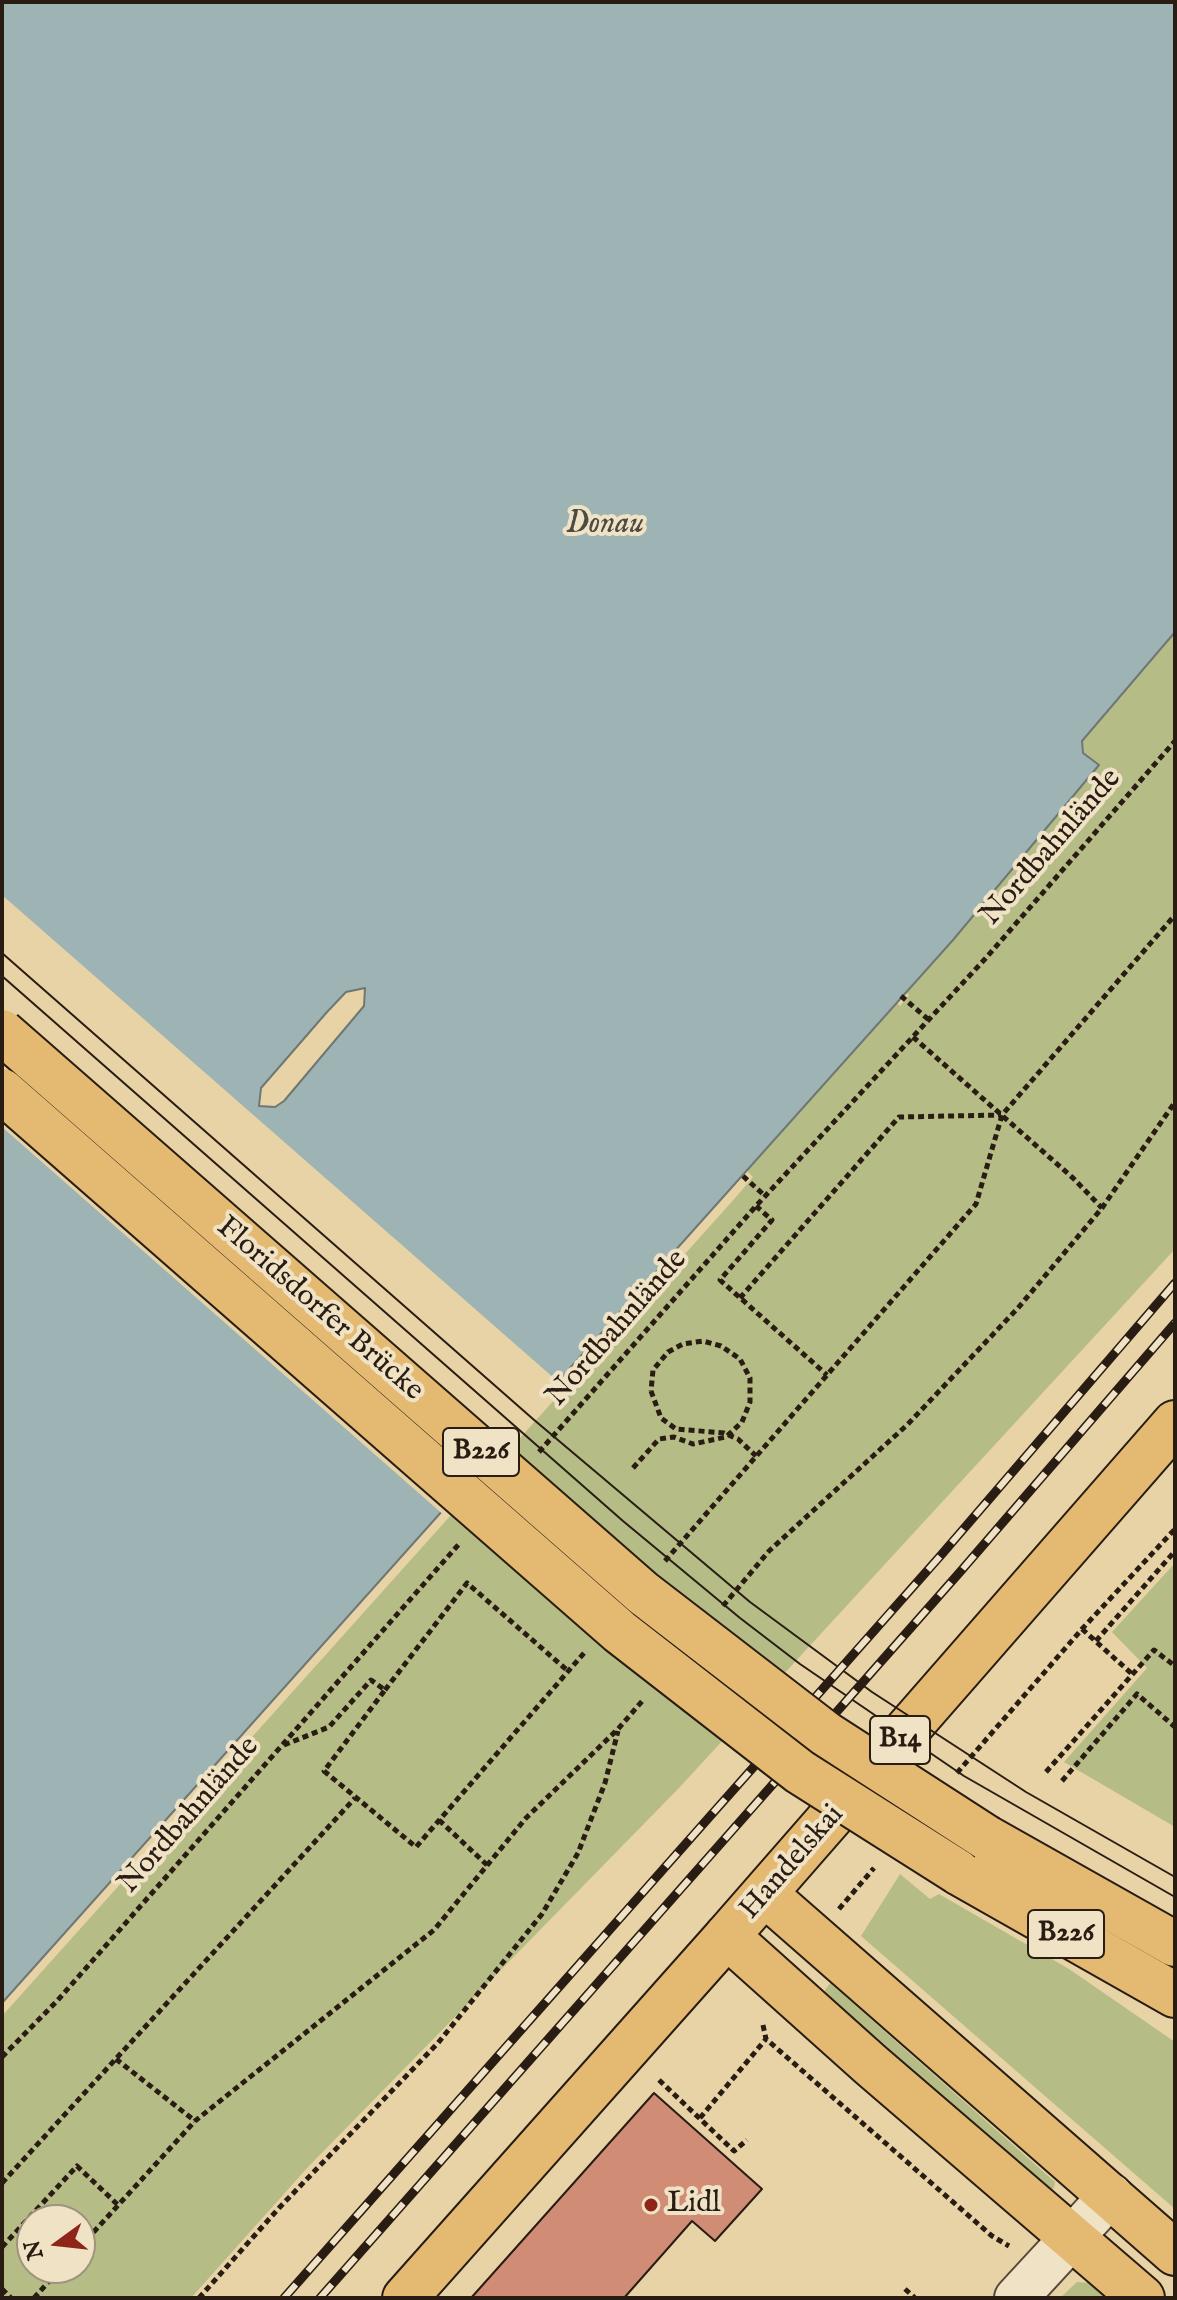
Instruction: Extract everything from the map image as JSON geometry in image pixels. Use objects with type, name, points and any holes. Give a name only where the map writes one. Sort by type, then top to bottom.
[{"type":"main road","name":"Floridsdorfer Brücke","points":[[2,1032],[643,1593],[826,1734],[987,1838],[1175,1944]]},
{"type":"main road","name":"Floridsdorfer Brücke","points":[[2,1091],[620,1632],[800,1772],[958,1872],[1175,1995]]},
{"type":"main road","name":"Handelskai","points":[[405,2298],[766,1895],[1175,1423]]},
{"type":"main road","points":[[766,1895],[1175,2253]]},
{"type":"main road","points":[[727,1936],[871,2065],[1058,2252],[1142,2298]]},
{"type":"street","points":[[1016,2298],[1111,2195]]},
{"type":"path","name":"Nordbahnlände","points":[[534,1458],[765,1196],[929,1020],[1175,741]]},
{"type":"path","points":[[662,1564],[976,1204],[1002,1115],[1175,915]]},
{"type":"path","points":[[901,996],[929,1020]]},
{"type":"path","points":[[913,1037],[1102,1208]]},
{"type":"path","points":[[740,1298],[899,1117],[1002,1115]]},
{"type":"path","points":[[743,1176],[765,1196]]},
{"type":"path","points":[[756,1206],[772,1220],[720,1280],[827,1375]]},
{"type":"path","points":[[633,1468],[659,1439],[674,1437],[693,1444],[726,1437],[742,1422],[750,1402],[750,1378],[740,1359],[721,1346],[703,1341],[683,1344],[668,1352],[653,1370],[651,1391],[661,1418],[676,1429],[724,1433],[738,1439],[756,1456]]},
{"type":"path","points":[[1132,1674],[1082,1629],[1175,1529]]},
{"type":"path","name":"Nordbahnlände","points":[[2,2057],[57,2001],[460,1543]]},
{"type":"path","points":[[1096,1641],[1175,1551]]},
{"type":"path","points":[[568,1671],[467,1583],[324,1771],[416,1847],[589,1647]]},
{"type":"path","points":[[1046,1772],[1154,1650],[1175,1666]]},
{"type":"path","points":[[281,1747],[329,1727],[371,1680],[385,1690]]},
{"type":"path","points":[[1062,1781],[1137,1694],[1175,1727]]},
{"type":"path","points":[[199,2298],[279,2208],[438,2043],[542,1914],[578,1853],[605,1783],[618,1729]]},
{"type":"path","points":[[2,2183],[355,1798]]},
{"type":"path","points":[[439,1820],[487,1865]]},
{"type":"path","points":[[700,2118],[766,2039],[992,2236],[1058,2252]]},
{"type":"path","points":[[116,2059],[195,2121]]},
{"type":"path","points":[[659,2080],[734,2151],[747,2140]]},
{"type":"path","points":[[2,2247],[77,2166],[118,2205]]},
{"type":"path","points":[[2,2289],[11,2298]]},
{"type":"path","points":[[905,2289],[915,2298]]},
{"type":"green space","points":[[1175,632],[1175,1249],[678,1789],[308,2167],[191,2298],[2,2298],[2,2016],[736,1197],[753,1177],[747,1171],[896,1002],[900,1006],[909,995],[905,991],[953,940],[1099,766],[1083,753],[1082,741]]},
{"type":"green space","points":[[1175,1563],[1175,1827],[1064,1762],[1147,1668],[1112,1632]]},
{"type":"green space","points":[[900,1874],[930,1899],[939,1894],[1069,1969],[1175,2042],[1175,2209],[861,1936]]},
{"type":"green space","points":[[830,1983],[1055,2182],[1054,2188],[1049,2190],[822,1995]]},
{"type":"green space","points":[[1077,2282],[1091,2283],[1114,2298],[1060,2298]]},
{"type":"water","name":"Donau","points":[[2,2],[1175,2],[1175,632],[1082,741],[1083,753],[1099,765],[953,940],[2,2003]],"holes":[[[365,988],[364,1006],[284,1101],[275,1107],[259,1106],[261,1088],[346,992]]]},
{"type":"pier","points":[[2,895],[563,1386],[446,1517],[2,1127]]},
{"type":"building","name":"Lidl","points":[[654,2093],[762,2189],[715,2241],[692,2221],[624,2298],[471,2298]]},
{"type":"tram line","points":[[2,953],[533,1419],[750,1602],[872,1692],[1026,1792],[1175,1877]]},
{"type":"tram line","points":[[2,976],[623,1521],[740,1618],[800,1664],[964,1776],[1175,1897]]},
{"type":"railway","points":[[284,2298],[942,1554],[1175,1283]]},
{"type":"railway","points":[[320,2298],[960,1572],[1175,1323]]},
{"type":"place","name":"Lidl","points":[[651,2205]]}]
